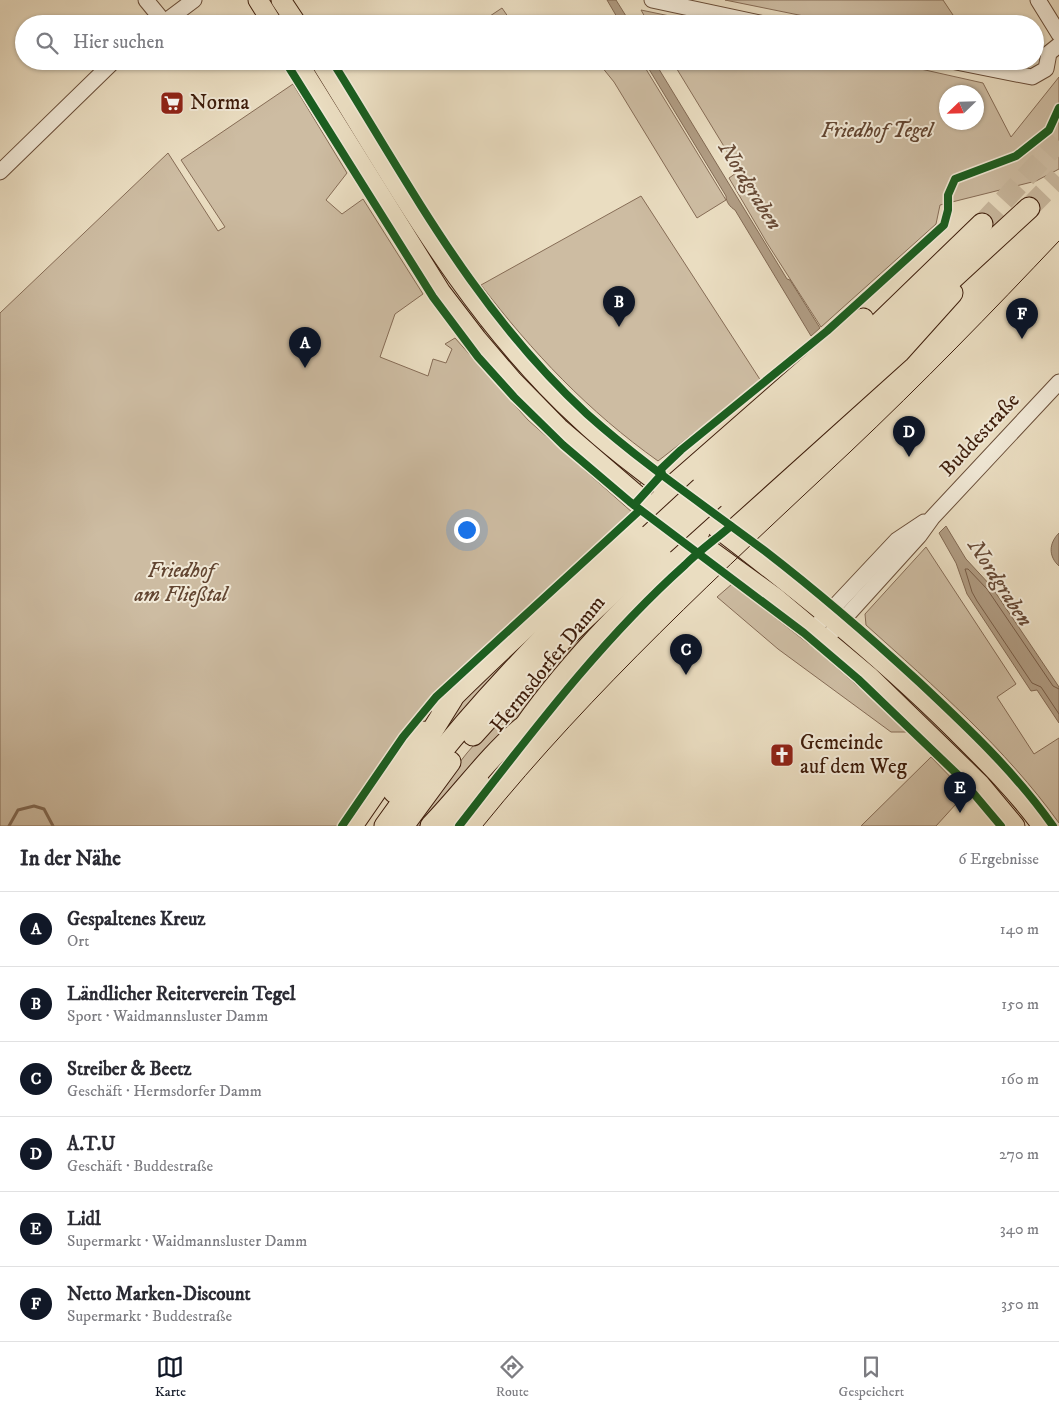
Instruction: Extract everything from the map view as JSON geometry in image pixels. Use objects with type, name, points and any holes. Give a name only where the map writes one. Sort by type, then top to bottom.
[{"type":"highway","points":[[668,490],[899,288],[960,245],[1028,208]]},
{"type":"highway","points":[[385,826],[452,738],[508,674],[575,604],[657,539],[708,493],[988,231]]},
{"type":"highway","points":[[710,522],[899,352],[949,297],[988,231]]},
{"type":"highway","points":[[708,493],[836,364],[960,245]]},
{"type":"highway","points":[[403,826],[459,751],[541,660],[657,539]]},
{"type":"highway","points":[[372,826],[452,699]]},
{"type":"highway","points":[[431,826],[499,748],[522,728]]},
{"type":"main road","points":[[258,0],[267,15]]},
{"type":"main road","points":[[281,0],[291,15]]},
{"type":"main road","points":[[303,70],[422,264],[460,318],[538,407],[652,508],[692,539],[776,598],[820,634],[936,739],[980,784],[1015,826]]},
{"type":"main road","points":[[326,70],[442,257],[506,342],[552,393],[583,422],[834,619],[931,706],[1001,776],[1042,826]]},
{"type":"main road","name":"Hermsdorfer Damm","points":[[353,826],[395,765],[452,699],[476,674],[605,555],[668,490]]},
{"type":"main road","name":"Hermsdorfer Damm","points":[[448,826],[522,728],[602,630],[710,522]]},
{"type":"street","points":[[146,0],[157,15]]},
{"type":"street","points":[[174,15],[194,0]]},
{"type":"street","points":[[652,0],[722,15]]},
{"type":"street","points":[[1038,0],[1059,34]]},
{"type":"street","points":[[997,70],[1032,77],[1046,69],[1049,53],[1059,45]]},
{"type":"street","points":[[0,172],[105,70]]},
{"type":"street","name":"Buddestraße","points":[[820,634],[919,536],[932,518],[1059,382]]},
{"type":"green space","points":[[725,0],[943,0],[953,15],[799,15]]},
{"type":"green space","points":[[502,8],[507,15],[492,15]]},
{"type":"green space","points":[[641,10],[665,15],[644,15]]},
{"type":"green space","points":[[604,70],[647,70],[726,200],[697,218],[614,82]]},
{"type":"green space","name":"Friedhof Tegel","points":[[677,70],[925,70],[983,83],[1011,137],[1059,77],[1059,169],[1036,181],[940,205],[936,224],[821,327],[767,243],[729,178],[739,171]]},
{"type":"green space","name":"Friedhof am Fließtal","points":[[293,84],[347,173],[326,200],[342,214],[363,199],[423,294],[395,314],[380,357],[428,376],[433,359],[446,363],[452,349],[445,344],[455,338],[528,420],[633,513],[456,679],[384,760],[339,826],[0,826],[0,313],[168,153],[218,231],[225,227],[181,160]]},
{"type":"green space","points":[[641,196],[761,381],[658,461],[608,422],[563,380],[520,334],[481,285]]},
{"type":"green space","points":[[483,325],[644,480],[639,485],[543,399],[477,330]]},
{"type":"green space","points":[[926,547],[1016,684],[997,697],[1034,754],[1059,738],[1059,823],[1016,769],[968,719],[866,625],[865,614]]},
{"type":"green space","points":[[732,584],[814,648],[882,707],[906,732],[891,732],[778,649],[717,597]]},
{"type":"green space","points":[[621,599],[496,747],[419,826],[412,826],[460,762],[503,712],[560,654]]},
{"type":"green space","points":[[555,611],[497,672],[432,750],[460,703]]},
{"type":"green space","points":[[931,757],[966,793],[936,826],[861,826]]},
{"type":"water","points":[[607,0],[616,0],[625,15],[616,15]]},
{"type":"water","points":[[649,70],[659,70],[787,279],[790,280],[820,328],[811,336],[735,210],[729,204],[726,196]]},
{"type":"water","points":[[946,526],[966,559],[991,586],[1059,687],[1059,723],[1037,690],[1031,691],[967,594],[956,563],[939,533]]},
{"type":"water","points":[[1059,533],[1059,566],[1053,558],[1051,550],[1053,541]]},
{"type":"waterway","points":[[9,826],[18,810],[34,806],[44,809],[53,826]]},
{"type":"tunnel","points":[[982,224],[1059,141]]},
{"type":"tunnel","points":[[1029,208],[1059,177]]},
{"type":"tram line","points":[[483,826],[525,776],[614,679],[707,587],[903,400],[1059,241]]},
{"type":"cycle path","points":[[291,70],[433,297],[478,357],[514,397],[563,445],[630,502],[804,633],[858,679],[958,775],[1001,826]]},
{"type":"cycle path","points":[[338,70],[418,201],[478,291],[511,334],[547,375],[608,432],[765,551],[824,598],[881,648],[990,751],[1023,787],[1053,826]]},
{"type":"cycle path","points":[[634,505],[662,474],[661,469],[681,450],[827,331],[944,225],[948,210],[948,195],[955,179],[1016,156],[1049,130],[1059,108]]},
{"type":"cycle path","points":[[342,826],[403,737],[436,697],[640,510]]},
{"type":"cycle path","points":[[459,826],[566,690],[623,625],[690,560],[731,526]]},
{"type":"place","name":"Norma","points":[[172,103]]},
{"type":"place","name":"Ländlicher Reiterverein Tegel","points":[[619,327]]},
{"type":"place","name":"Netto Marken-Discount","points":[[1022,339]]},
{"type":"place","name":"Gespaltenes Kreuz","points":[[305,368]]},
{"type":"place","name":"A.T.U","points":[[909,457]]},
{"type":"place","name":"Streiber & Beetz","points":[[686,675]]},
{"type":"place","name":"Gemeinde auf dem Weg","points":[[782,755]]},
{"type":"place","name":"Lidl","points":[[960,813]]},
{"type":"water label","name":"Nordgraben","points":[[750,186]]},
{"type":"water label","name":"Nordgraben","points":[[1000,583]]}]
